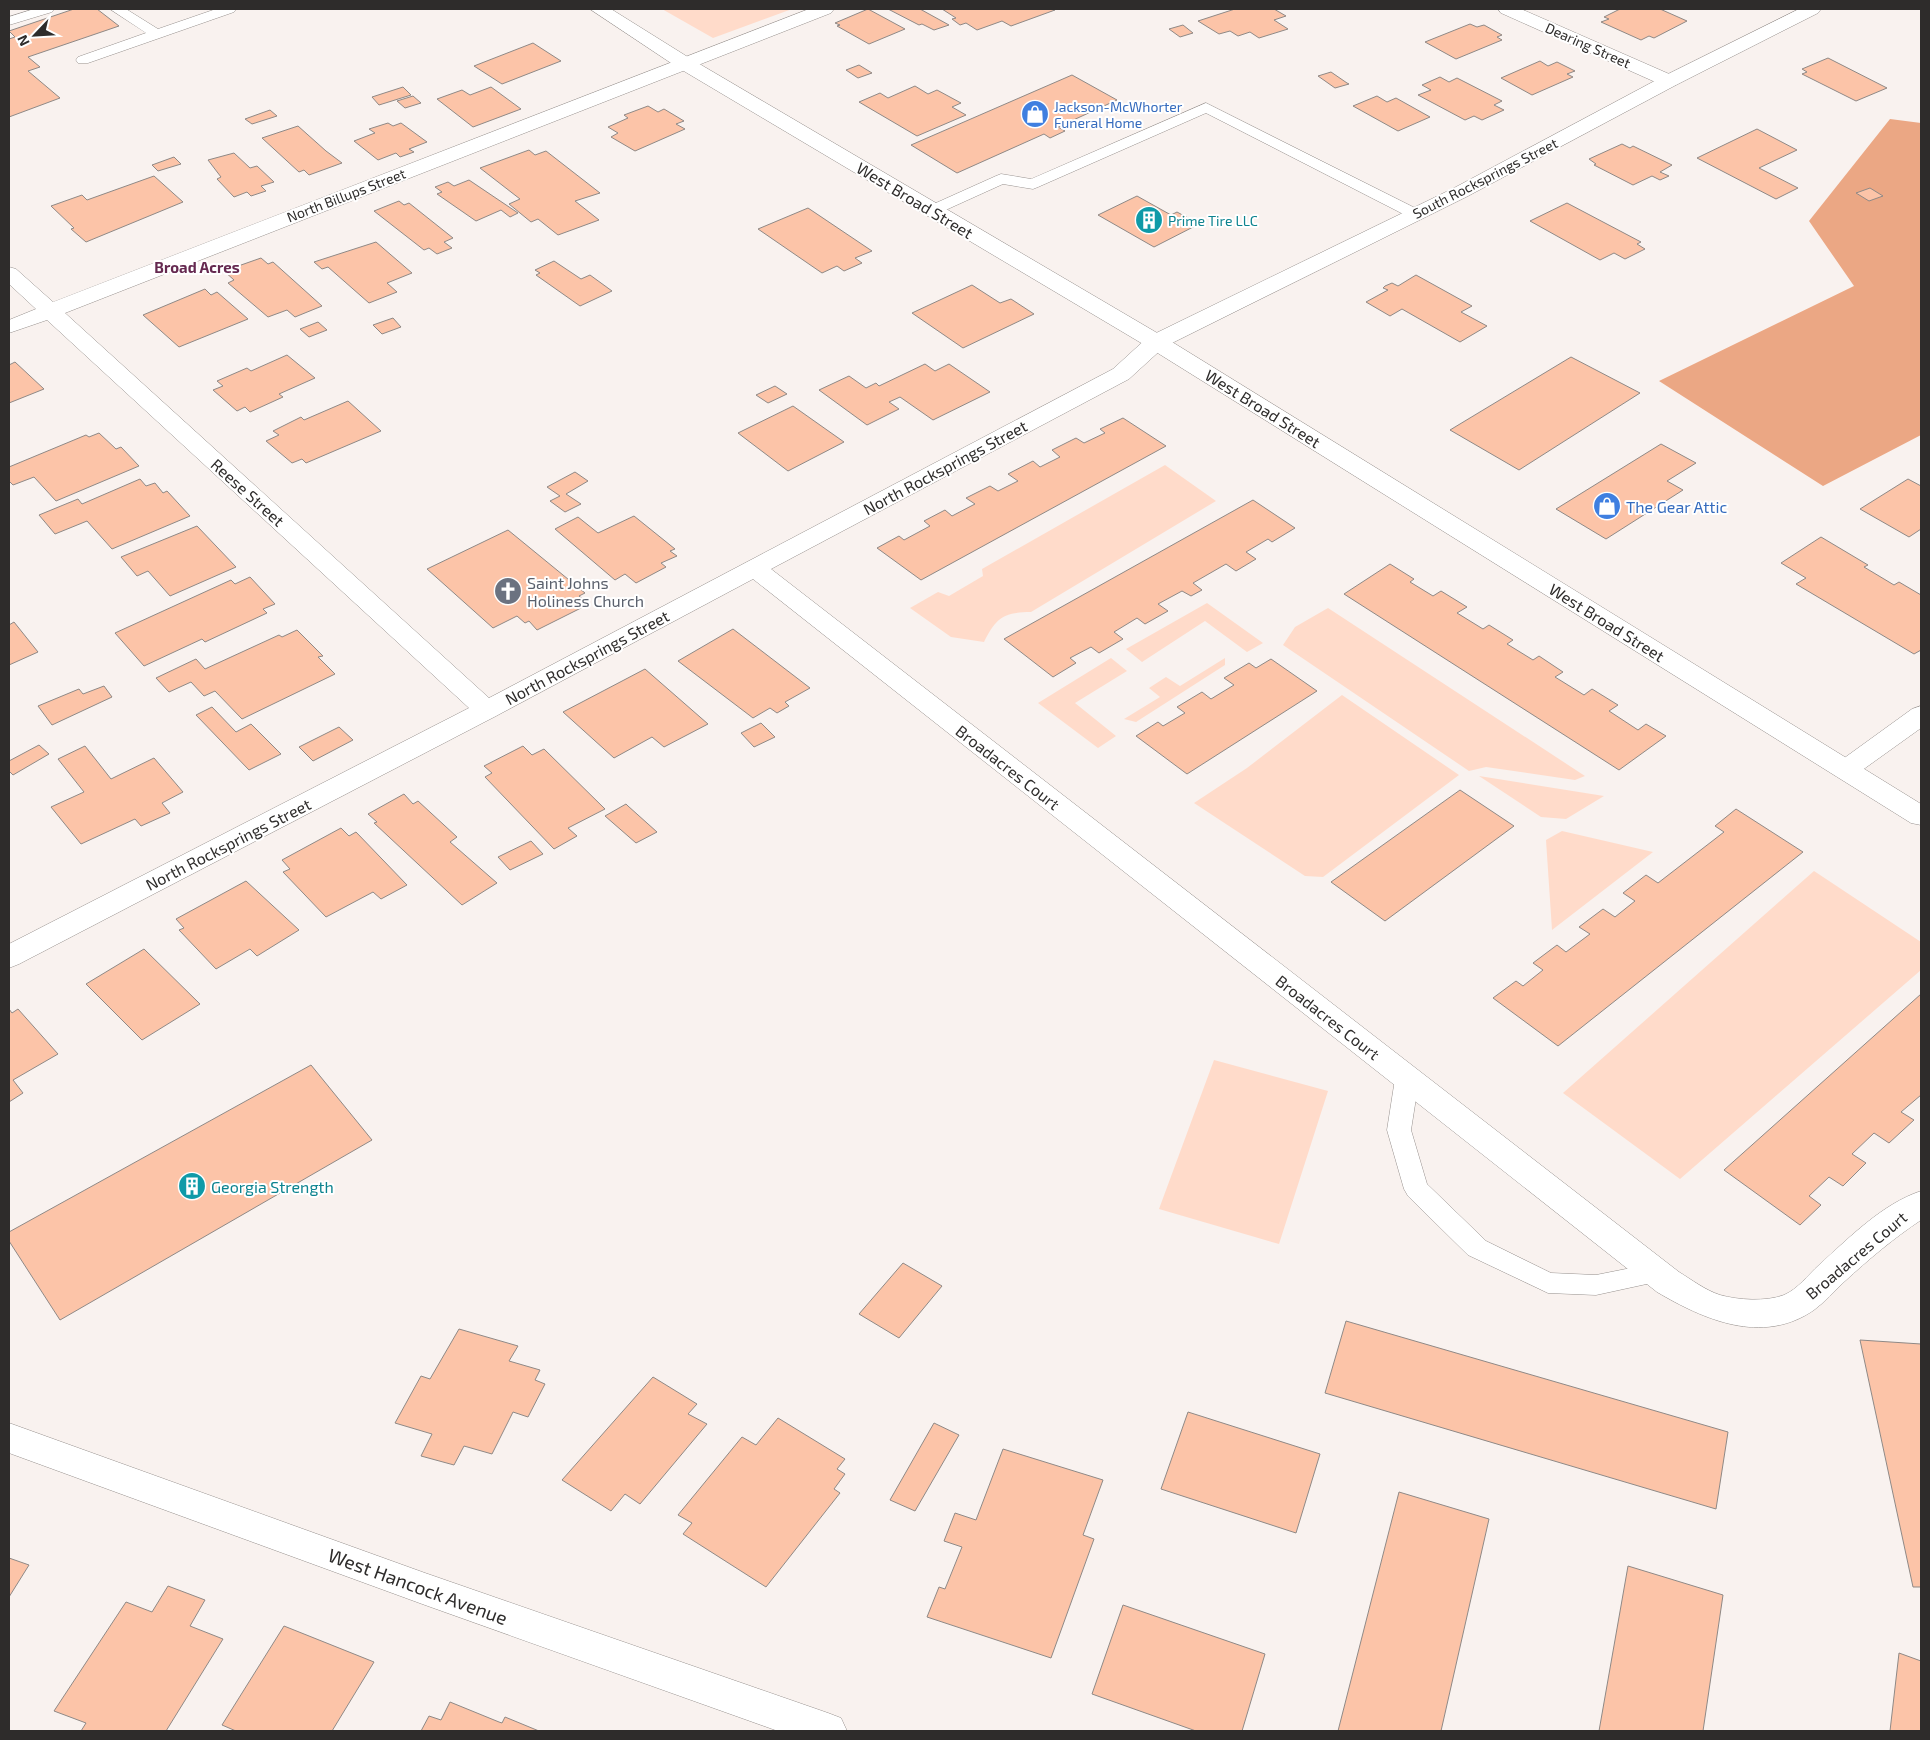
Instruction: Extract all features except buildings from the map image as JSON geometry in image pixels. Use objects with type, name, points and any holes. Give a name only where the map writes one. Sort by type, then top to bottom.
[{"type":"street","name":"West Broad Street","points":[[599,9],[684,63],[1156,342],[1921,816]]},
{"type":"street","name":"North Billups Street","points":[[9,327],[825,9]]},
{"type":"street","name":"Dearing Street","points":[[1507,9],[1668,81]]},
{"type":"street","name":"South Rocksprings Street","points":[[1156,342],[1415,214],[1668,81],[1812,9]]},
{"type":"street","name":"Reese Street","points":[[9,273],[487,710]]},
{"type":"street","name":"North Rocksprings Street","points":[[9,957],[487,710],[1121,374],[1156,342]]},
{"type":"street","name":"Broadacres Court","points":[[754,568],[1656,1273],[1695,1298],[1719,1308],[1747,1312],[1775,1311],[1800,1302],[1871,1239],[1901,1215],[1921,1204]]},
{"type":"street","points":[[1845,770],[1921,715]]},
{"type":"street","name":"West Hancock Avenue","points":[[9,1438],[434,1592],[828,1731]]},
{"type":"lane","points":[[9,21],[47,9]]},
{"type":"lane","points":[[117,9],[157,34]]},
{"type":"lane","points":[[82,60],[229,9]]},
{"type":"lane","points":[[933,210],[1001,179],[1033,184],[1206,107],[1415,214]]},
{"type":"lane","points":[[1408,1079],[1399,1130],[1416,1189],[1477,1248],[1548,1283],[1596,1285],[1656,1273]]},
{"type":"shaded area","points":[[662,9],[792,9],[713,38]]},
{"type":"shaded area","points":[[1890,119],[1921,123],[1921,435],[1823,486],[1659,381],[1854,286],[1809,221]]},
{"type":"shaded area","points":[[1165,465],[1216,501],[1031,612],[1014,613],[1001,618],[992,627],[984,642],[951,637],[910,608],[938,592],[949,596],[983,576],[982,569]]},
{"type":"shaded area","points":[[1207,603],[1263,643],[1247,652],[1205,621],[1142,662],[1126,649]]},
{"type":"shaded area","points":[[1328,608],[1585,776],[1575,780],[1486,767],[1469,771],[1283,645],[1295,627]]},
{"type":"shaded area","points":[[1111,658],[1127,671],[1075,703],[1116,736],[1098,748],[1038,703]]},
{"type":"shaded area","points":[[1225,658],[1225,665],[1136,722],[1124,719],[1160,697],[1149,688],[1166,677],[1180,686]]},
{"type":"shaded area","points":[[1342,695],[1459,775],[1323,877],[1305,876],[1194,803],[1247,768]]},
{"type":"shaded area","points":[[1479,776],[1604,796],[1566,819],[1541,817]]},
{"type":"shaded area","points":[[1562,831],[1653,852],[1552,930],[1546,840]]},
{"type":"shaded area","points":[[1814,871],[1921,942],[1921,970],[1680,1179],[1563,1093]]},
{"type":"shaded area","points":[[1214,1060],[1328,1091],[1279,1244],[1159,1209]]},
{"type":"place","name":"Jackson-McWhorter Funeral Home","points":[[1035,114]]},
{"type":"place","name":"Prime Tire LLC","points":[[1149,220]]},
{"type":"place","name":"The Gear Attic","points":[[1607,506]]},
{"type":"place","name":"Saint Johns Holiness Church","points":[[508,591]]},
{"type":"place","name":"Georgia Strength","points":[[192,1186]]},
{"type":"district","name":"Broad Acres","points":[[197,267]]}]
